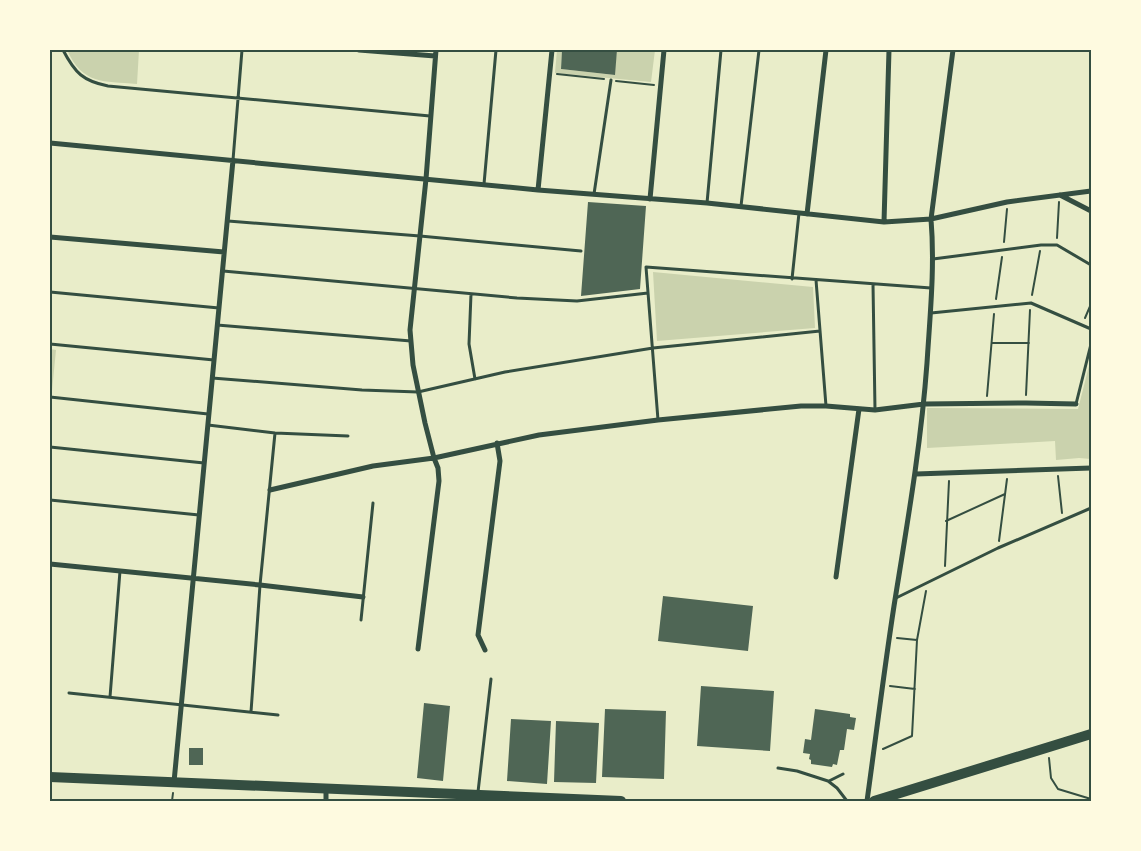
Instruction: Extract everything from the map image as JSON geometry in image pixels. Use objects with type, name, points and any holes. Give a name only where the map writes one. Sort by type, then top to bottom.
[{"type":"main road","points":[[874,801],[1091,734]]},
{"type":"main road","points":[[50,777],[621,801]]},
{"type":"street","points":[[359,50],[435,53],[426,179],[410,341],[418,392],[440,482],[418,649]]},
{"type":"street","points":[[538,190],[552,50]]},
{"type":"street","points":[[650,199],[664,50]]},
{"type":"street","points":[[807,214],[826,50]]},
{"type":"street","points":[[884,222],[889,50]]},
{"type":"street","points":[[867,801],[916,474],[924,404],[932,288],[931,219],[940,159],[952,50]]},
{"type":"street","points":[[50,143],[538,190],[707,203],[884,222],[931,219],[1007,202],[1091,191]]},
{"type":"street","points":[[174,782],[233,160]]},
{"type":"street","points":[[1060,195],[1091,211]]},
{"type":"street","points":[[50,237],[224,252]]},
{"type":"street","points":[[270,490],[373,466],[434,458],[539,435],[658,420],[801,406],[875,410],[924,404],[1026,402],[1076,404]]},
{"type":"street","points":[[836,577],[859,409]]},
{"type":"street","points":[[485,650],[478,634],[500,462],[497,443]]},
{"type":"street","points":[[916,474],[1091,468]]},
{"type":"street","points":[[50,564],[363,597]]},
{"type":"street","points":[[326,788],[326,801]]},
{"type":"lane","points":[[63,50],[73,68],[83,78],[108,86],[430,116]]},
{"type":"lane","points":[[233,160],[242,50]]},
{"type":"lane","points":[[484,184],[496,50]]},
{"type":"lane","points":[[707,203],[721,50]]},
{"type":"lane","points":[[741,207],[760,50]]},
{"type":"lane","points":[[594,195],[611,80]]},
{"type":"lane","points":[[792,279],[799,213]]},
{"type":"lane","points":[[227,221],[581,251]]},
{"type":"lane","points":[[932,259],[1041,245],[1057,246],[1091,265]]},
{"type":"lane","points":[[658,420],[646,267],[932,288]]},
{"type":"lane","points":[[222,271],[517,298],[577,301],[648,293]]},
{"type":"lane","points":[[816,280],[826,406]]},
{"type":"lane","points":[[873,284],[875,410]]},
{"type":"lane","points":[[50,292],[219,308]]},
{"type":"lane","points":[[471,294],[469,344],[475,379]]},
{"type":"lane","points":[[930,313],[1031,303],[1091,328]]},
{"type":"lane","points":[[217,325],[410,341]]},
{"type":"lane","points":[[212,378],[362,390],[418,392],[506,372],[653,348],[820,331]]},
{"type":"lane","points":[[50,344],[214,360]]},
{"type":"lane","points":[[1076,404],[1091,344]]},
{"type":"lane","points":[[50,396],[209,414]]},
{"type":"lane","points":[[208,425],[275,433],[348,436]]},
{"type":"lane","points":[[251,712],[260,585],[275,433]]},
{"type":"lane","points":[[50,447],[204,463]]},
{"type":"lane","points":[[50,500],[199,514]]},
{"type":"lane","points":[[361,620],[373,502]]},
{"type":"lane","points":[[896,598],[998,548],[1091,508]]},
{"type":"lane","points":[[110,697],[120,570]]},
{"type":"lane","points":[[478,795],[491,679]]},
{"type":"lane","points":[[69,693],[278,715]]},
{"type":"lane","points":[[778,768],[797,771],[828,781],[838,788],[847,801]]},
{"type":"lane","points":[[828,781],[843,774]]},
{"type":"path","points":[[1057,246],[1060,195]]},
{"type":"path","points":[[986,403],[1007,202]]},
{"type":"path","points":[[1026,402],[1031,303],[1041,245]]},
{"type":"path","points":[[1082,325],[1091,304]]},
{"type":"path","points":[[992,343],[1029,343]]},
{"type":"path","points":[[1058,468],[1062,521]]},
{"type":"path","points":[[998,548],[1008,472]]},
{"type":"path","points":[[945,573],[946,521],[950,474]]},
{"type":"path","points":[[946,521],[1005,494]]},
{"type":"path","points":[[873,752],[912,736],[917,640],[925,594],[931,580]]},
{"type":"path","points":[[890,638],[917,640]]},
{"type":"path","points":[[883,686],[915,689]]},
{"type":"path","points":[[1047,747],[1051,778],[1058,789],[1091,799]]},
{"type":"green space","points":[[67,50],[139,50],[137,84],[95,79],[80,70]]},
{"type":"green space","points":[[557,50],[562,50],[561,69],[614,75],[617,50],[655,50],[651,82],[555,73]]},
{"type":"green space","points":[[653,272],[813,287],[815,328],[657,341]]},
{"type":"green space","points":[[50,349],[56,350],[52,391],[50,390]]},
{"type":"green space","points":[[1091,358],[1091,459],[1056,460],[1055,441],[927,448],[927,408],[1078,409]]},
{"type":"building","points":[[562,50],[617,50],[615,75],[561,69]]},
{"type":"building","points":[[588,202],[646,206],[640,289],[581,296]]},
{"type":"building","points":[[663,596],[753,606],[748,651],[658,641]]},
{"type":"building","points":[[701,686],[774,691],[770,751],[697,746]]},
{"type":"building","points":[[424,703],[450,706],[443,781],[417,778]]},
{"type":"building","points":[[605,709],[666,711],[664,779],[602,777]]},
{"type":"building","points":[[815,709],[850,714],[850,717],[856,718],[854,730],[847,729],[844,750],[840,750],[837,765],[833,764],[832,767],[811,764],[810,754],[803,753],[805,739],[811,740]]},
{"type":"building","points":[[511,719],[551,721],[547,784],[507,781]]},
{"type":"building","points":[[556,721],[599,723],[596,783],[554,782]]},
{"type":"building","points":[[189,748],[203,748],[203,765],[189,765]]}]
